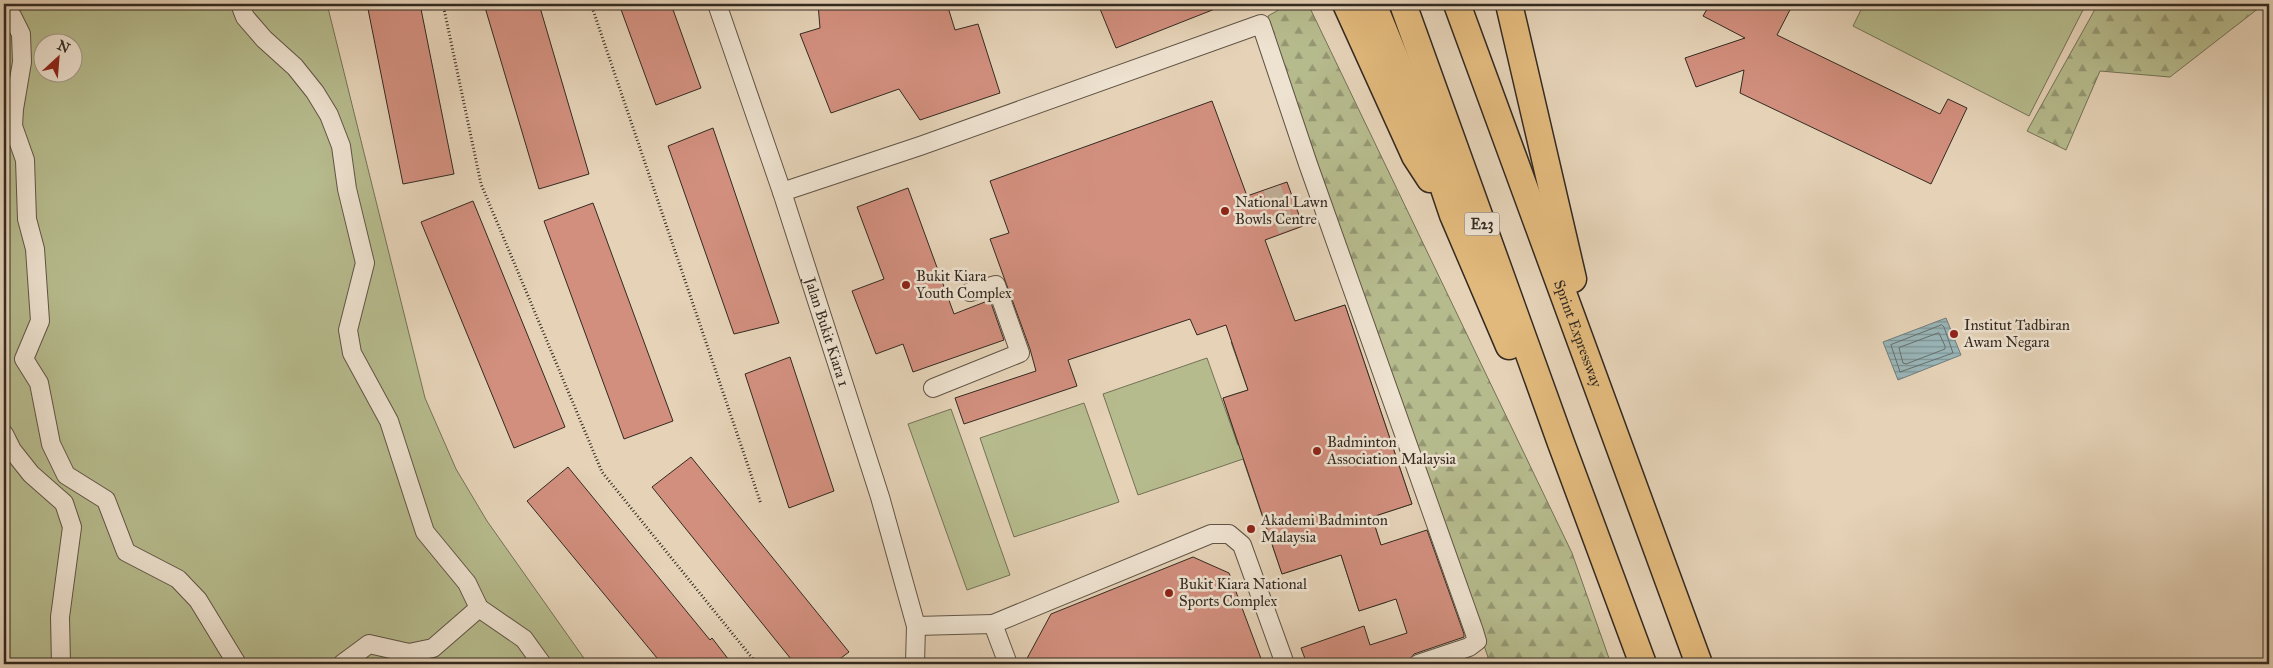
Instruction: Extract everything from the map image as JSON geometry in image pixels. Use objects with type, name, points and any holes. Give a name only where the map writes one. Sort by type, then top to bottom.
[{"type":"highway","points":[[1346,4],[1415,156],[1453,216]]},
{"type":"highway","points":[[1373,4],[1424,129],[1453,216],[1529,394],[1561,443]]},
{"type":"highway","name":"E23","points":[[1403,4],[1561,443],[1643,664]]},
{"type":"highway","name":"Sprint Expressway","points":[[1457,4],[1699,664]]},
{"type":"highway","points":[[1509,4],[1599,389]]},
{"type":"street","points":[[240,4],[245,17],[264,39],[295,67],[329,115],[341,146],[347,189],[365,263],[348,330],[352,353],[389,421],[425,532],[467,582],[479,608],[524,639],[542,664]]},
{"type":"street","name":"Jalan Bukit Kiara 1","points":[[717,4],[782,192],[880,497],[916,626],[915,664]]},
{"type":"street","points":[[4,6],[12,16],[21,34],[22,62],[13,126],[25,160],[27,218],[35,249],[40,321],[24,359],[39,383],[52,444],[66,476],[106,500],[126,552],[178,579],[198,600],[238,664]]},
{"type":"street","points":[[782,192],[920,146],[1261,24],[1308,164],[1477,641],[1469,647],[1418,664]]},
{"type":"street","points":[[933,388],[1020,353],[996,285],[970,292]]},
{"type":"street","points":[[4,434],[12,450],[31,474],[64,503],[72,527],[60,617],[61,664]]},
{"type":"street","points":[[916,626],[993,624],[1211,534],[1229,534],[1242,545],[1285,664]]},
{"type":"street","points":[[342,664],[368,644],[410,653],[433,648],[479,608]]},
{"type":"street","points":[[993,624],[1008,664]]},
{"type":"street","points":[[410,653],[423,664]]},
{"type":"path","points":[[443,4],[481,184],[602,472],[757,664]]},
{"type":"path","points":[[590,4],[761,504]]},
{"type":"green space","points":[[4,4],[327,4],[425,398],[456,469],[487,521],[588,664],[4,664]]},
{"type":"green space","points":[[1289,4],[1308,4],[1572,553],[1611,664],[1485,664],[1488,657],[1359,288],[1268,16]]},
{"type":"green space","points":[[1864,4],[2086,4],[2029,116],[1853,26]]},
{"type":"green space","points":[[2098,4],[2264,4],[2170,77],[2100,71],[2066,150],[2027,131]]},
{"type":"green space","name":"Badminton Association Malaysia","points":[[1345,305],[1412,504],[1372,517],[1387,564],[1376,568],[1387,602],[1359,611],[1341,555],[1282,574],[1243,459],[1138,495],[1103,394],[1207,358],[1238,445],[1223,398],[1248,390],[1231,342]]},
{"type":"green space","points":[[1084,403],[1119,502],[1014,537],[980,438]]},
{"type":"green space","points":[[951,409],[1010,575],[967,590],[908,424]]},
{"type":"water","points":[[4,29],[8,72],[4,96]]},
{"type":"water","points":[[1946,318],[1961,355],[1898,380],[1883,342]]},
{"type":"building","points":[[367,4],[420,4],[454,174],[403,184]]},
{"type":"building","points":[[484,4],[539,4],[589,174],[539,189]]},
{"type":"building","points":[[619,4],[671,4],[701,88],[656,105]]},
{"type":"building","points":[[818,4],[947,4],[955,30],[978,24],[1000,93],[920,120],[899,89],[831,113],[800,34],[820,28]]},
{"type":"building","points":[[1098,4],[1225,4],[1225,5],[1116,48]]},
{"type":"building","points":[[1710,4],[1793,4],[1777,35],[1940,114],[1948,99],[1967,108],[1931,184],[1740,93],[1744,70],[1696,87],[1685,58],[1745,38],[1703,16]]},
{"type":"building","points":[[1212,101],[1247,196],[1287,182],[1303,226],[1265,240],[1295,321],[1345,305],[1412,504],[1372,517],[1381,545],[1427,530],[1464,634],[1464,637],[1414,654],[1408,662],[1400,664],[1307,664],[1301,648],[1364,626],[1370,645],[1407,633],[1396,599],[1359,611],[1341,555],[1282,574],[1223,398],[1248,390],[1226,325],[1197,335],[1190,319],[1068,360],[1077,386],[964,424],[955,398],[1036,371],[1030,349],[990,239],[1009,233],[990,181]]},
{"type":"building","points":[[713,128],[779,323],[734,334],[668,146]]},
{"type":"building","name":"Bukit Kiara Youth Complex","points":[[908,188],[954,314],[990,300],[1004,340],[913,372],[903,344],[876,354],[852,291],[884,279],[857,207]]},
{"type":"building","points":[[473,201],[565,427],[514,448],[421,222]]},
{"type":"building","points":[[593,203],[673,421],[624,439],[544,221]]},
{"type":"building","points":[[790,357],[834,491],[789,508],[745,374]]},
{"type":"building","points":[[691,457],[849,652],[833,664],[795,664],[652,487]]},
{"type":"building","points":[[568,467],[710,640],[712,638],[732,664],[662,664],[527,501]]},
{"type":"building","name":"Bukit Kiara National Sports Complex","points":[[1193,557],[1229,573],[1263,664],[1024,664],[1051,614]]},
{"type":"tunnel","points":[[1272,188],[1288,232]]},
{"type":"place","name":"National Lawn Bowls Centre","points":[[1225,211]]},
{"type":"place","name":"Bukit Kiara Youth Complex","points":[[906,285]]},
{"type":"place","name":"Institut Tadbiran Awam Negara","points":[[1954,334]]},
{"type":"place","name":"Badminton Association Malaysia","points":[[1317,451]]},
{"type":"place","name":"Akademi Badminton Malaysia","points":[[1251,529]]},
{"type":"place","name":"Bukit Kiara National Sports Complex","points":[[1169,593]]}]
